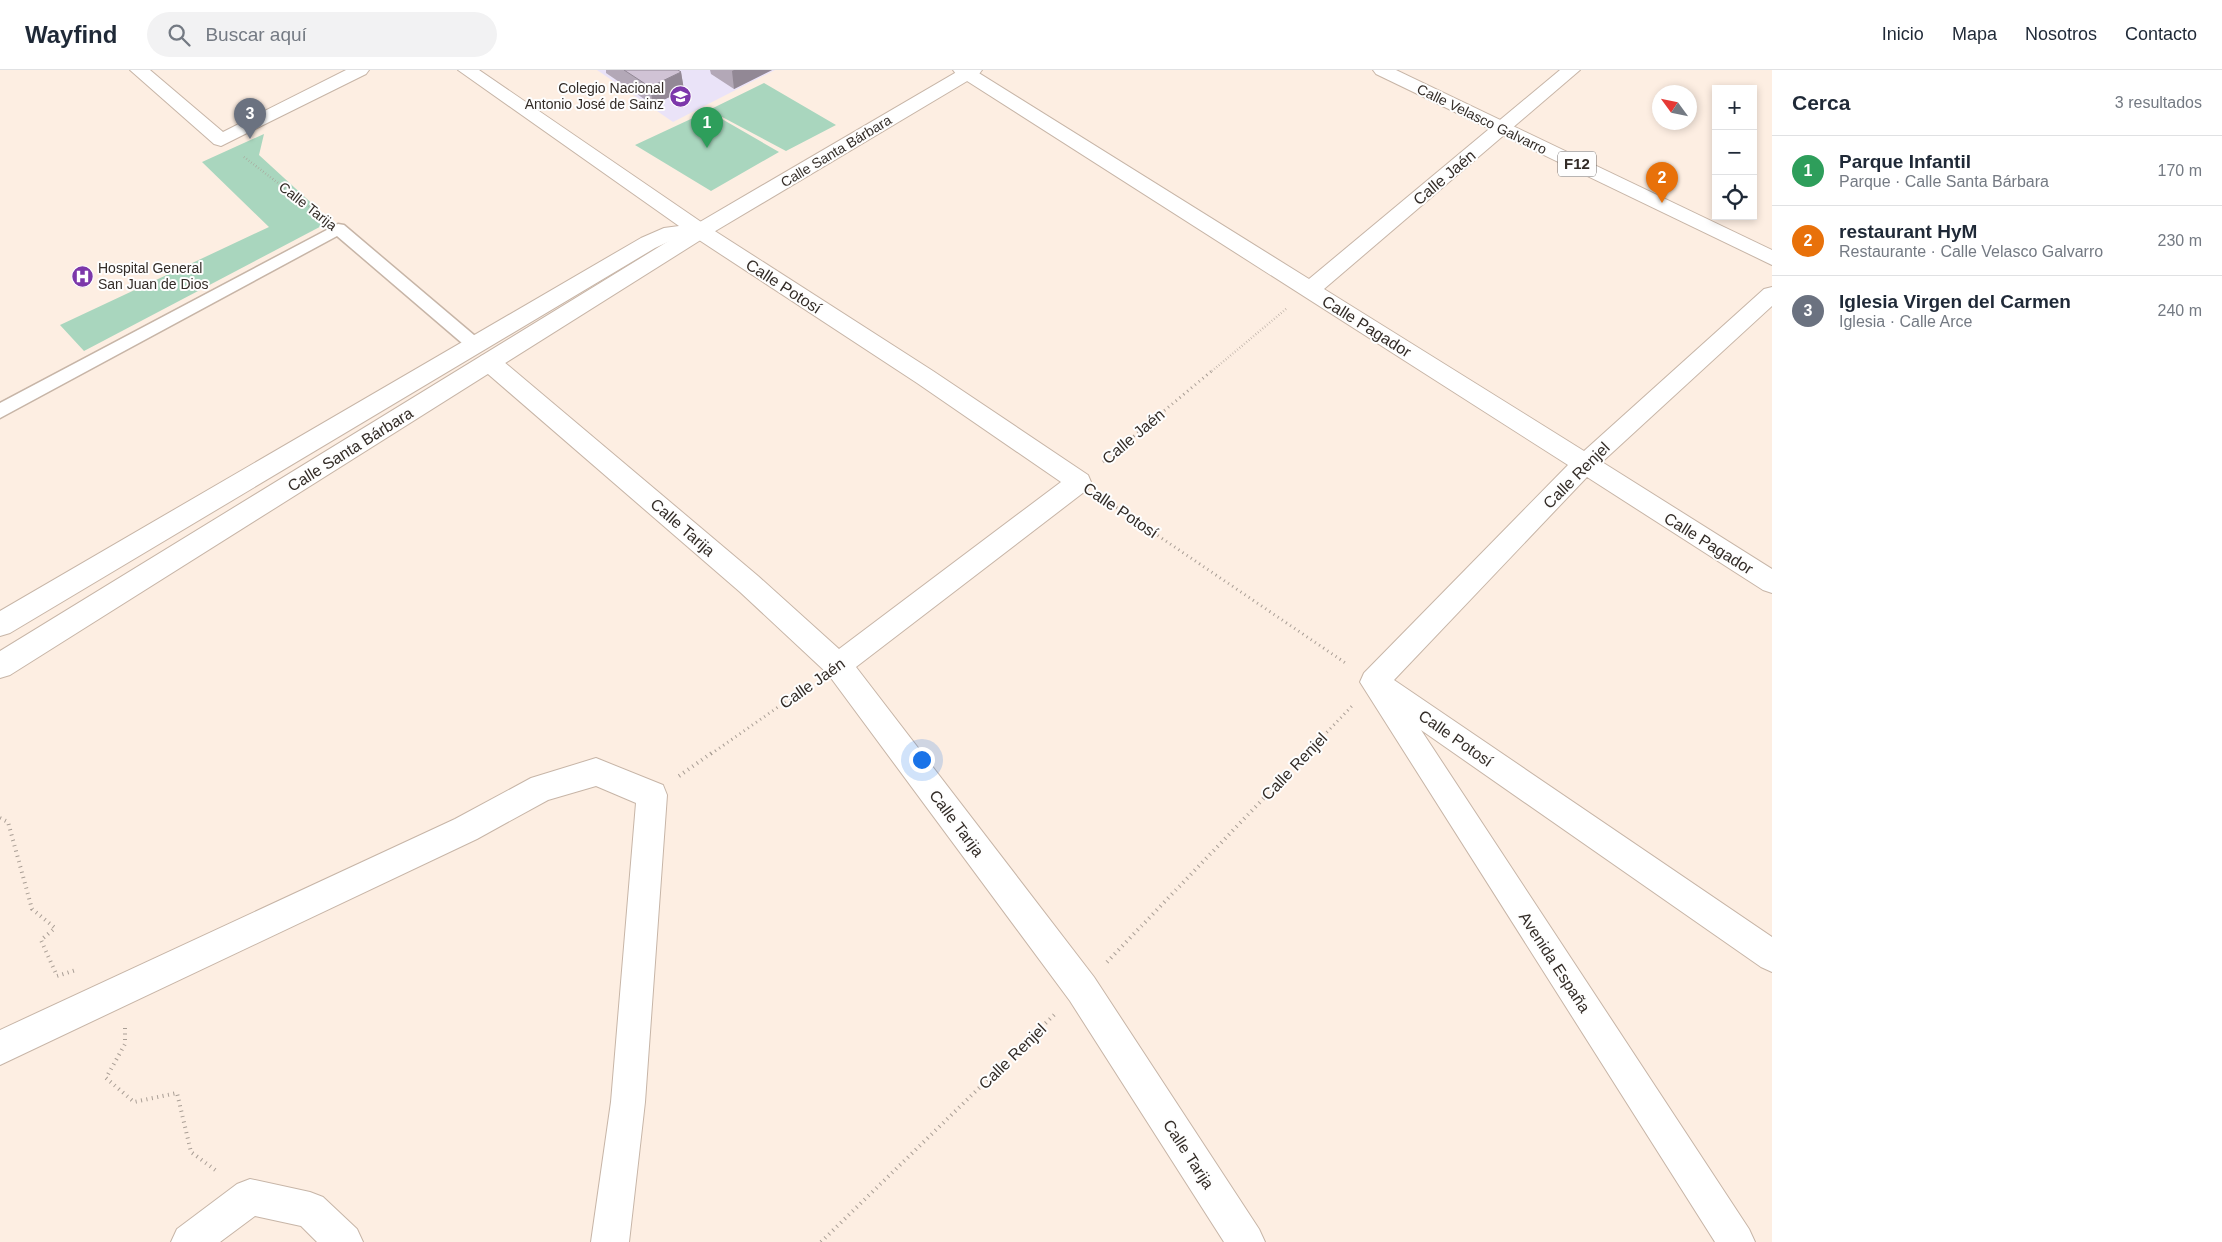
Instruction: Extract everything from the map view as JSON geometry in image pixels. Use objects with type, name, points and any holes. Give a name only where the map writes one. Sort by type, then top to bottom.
[{"type":"street","points":[[139,70],[221,140],[360,70]]},
{"type":"street","name":"Calle Potosí","points":[[467,70],[700,231],[925,377],[1079,482]]},
{"type":"street","name":"Calle Velasco Galvarro","points":[[1382,70],[1772,258]]},
{"type":"street","name":"Calle Jaén","points":[[1308,290],[1571,70]]},
{"type":"street","name":"Calle Santa Bárbara","points":[[0,666],[482,354],[648,243],[671,233],[700,231],[967,71]]},
{"type":"street","name":"Calle Pagador","points":[[967,71],[1308,290],[1772,582]]},
{"type":"street","name":"Calle Renjel","points":[[1374,682],[1585,464],[1772,294]]},
{"type":"street","name":"Calle Santa Bárbara","points":[[0,625],[482,354]]},
{"type":"street","name":"Calle Tarija","points":[[482,354],[749,584],[838,665],[1082,989],[1246,1242]]},
{"type":"street","name":"Calle Jaén","points":[[838,665],[1079,482]]},
{"type":"street","name":"Calle Potosí","points":[[1374,682],[1772,956]]},
{"type":"street","name":"Avenida España","points":[[1374,682],[1736,1242]]},
{"type":"street","points":[[0,1048],[466,829],[541,788],[596,772],[652,795],[628,1102],[610,1242]]},
{"type":"street","points":[[190,1242],[250,1197],[310,1210],[344,1242]]},
{"type":"lane","name":"Calle Tarija","points":[[338,229],[482,354]]},
{"type":"lane","points":[[0,411],[338,229]]},
{"type":"path","name":"Calle Tarija","points":[[221,140],[338,229]]},
{"type":"path","name":"Calle Jaén","points":[[1079,482],[1308,290]]},
{"type":"path","name":"Calle Potosí","points":[[1079,482],[1374,682]]},
{"type":"path","name":"Calle Jaén","points":[[652,795],[838,665]]},
{"type":"path","name":"Calle Renjel","points":[[821,1242],[1082,989],[1374,682]]},
{"type":"shaded area","name":"Colegio Nacional Antonio José de Sainz","points":[[597,70],[775,70],[673,122]]},
{"type":"green space","points":[[764,83],[836,125],[786,151],[709,110]]},
{"type":"green space","points":[[708,111],[779,152],[711,191],[635,145]]},
{"type":"green space","points":[[264,134],[259,155],[331,221],[84,351],[60,325],[269,227],[202,162]]},
{"type":"building","points":[[624,70],[678,70],[681,72],[650,87]]},
{"type":"place","name":"Colegio Nacional Antonio José de Sainz","points":[[680,96]]},
{"type":"place","name":"Iglesia Virgen del Carmen","points":[[250,139]]},
{"type":"place","name":"Parque Infantil","points":[[707,148]]},
{"type":"place","name":"restaurant HyM","points":[[1662,203]]},
{"type":"place","name":"Hospital General San Juan de Dios","points":[[82,276]]}]
